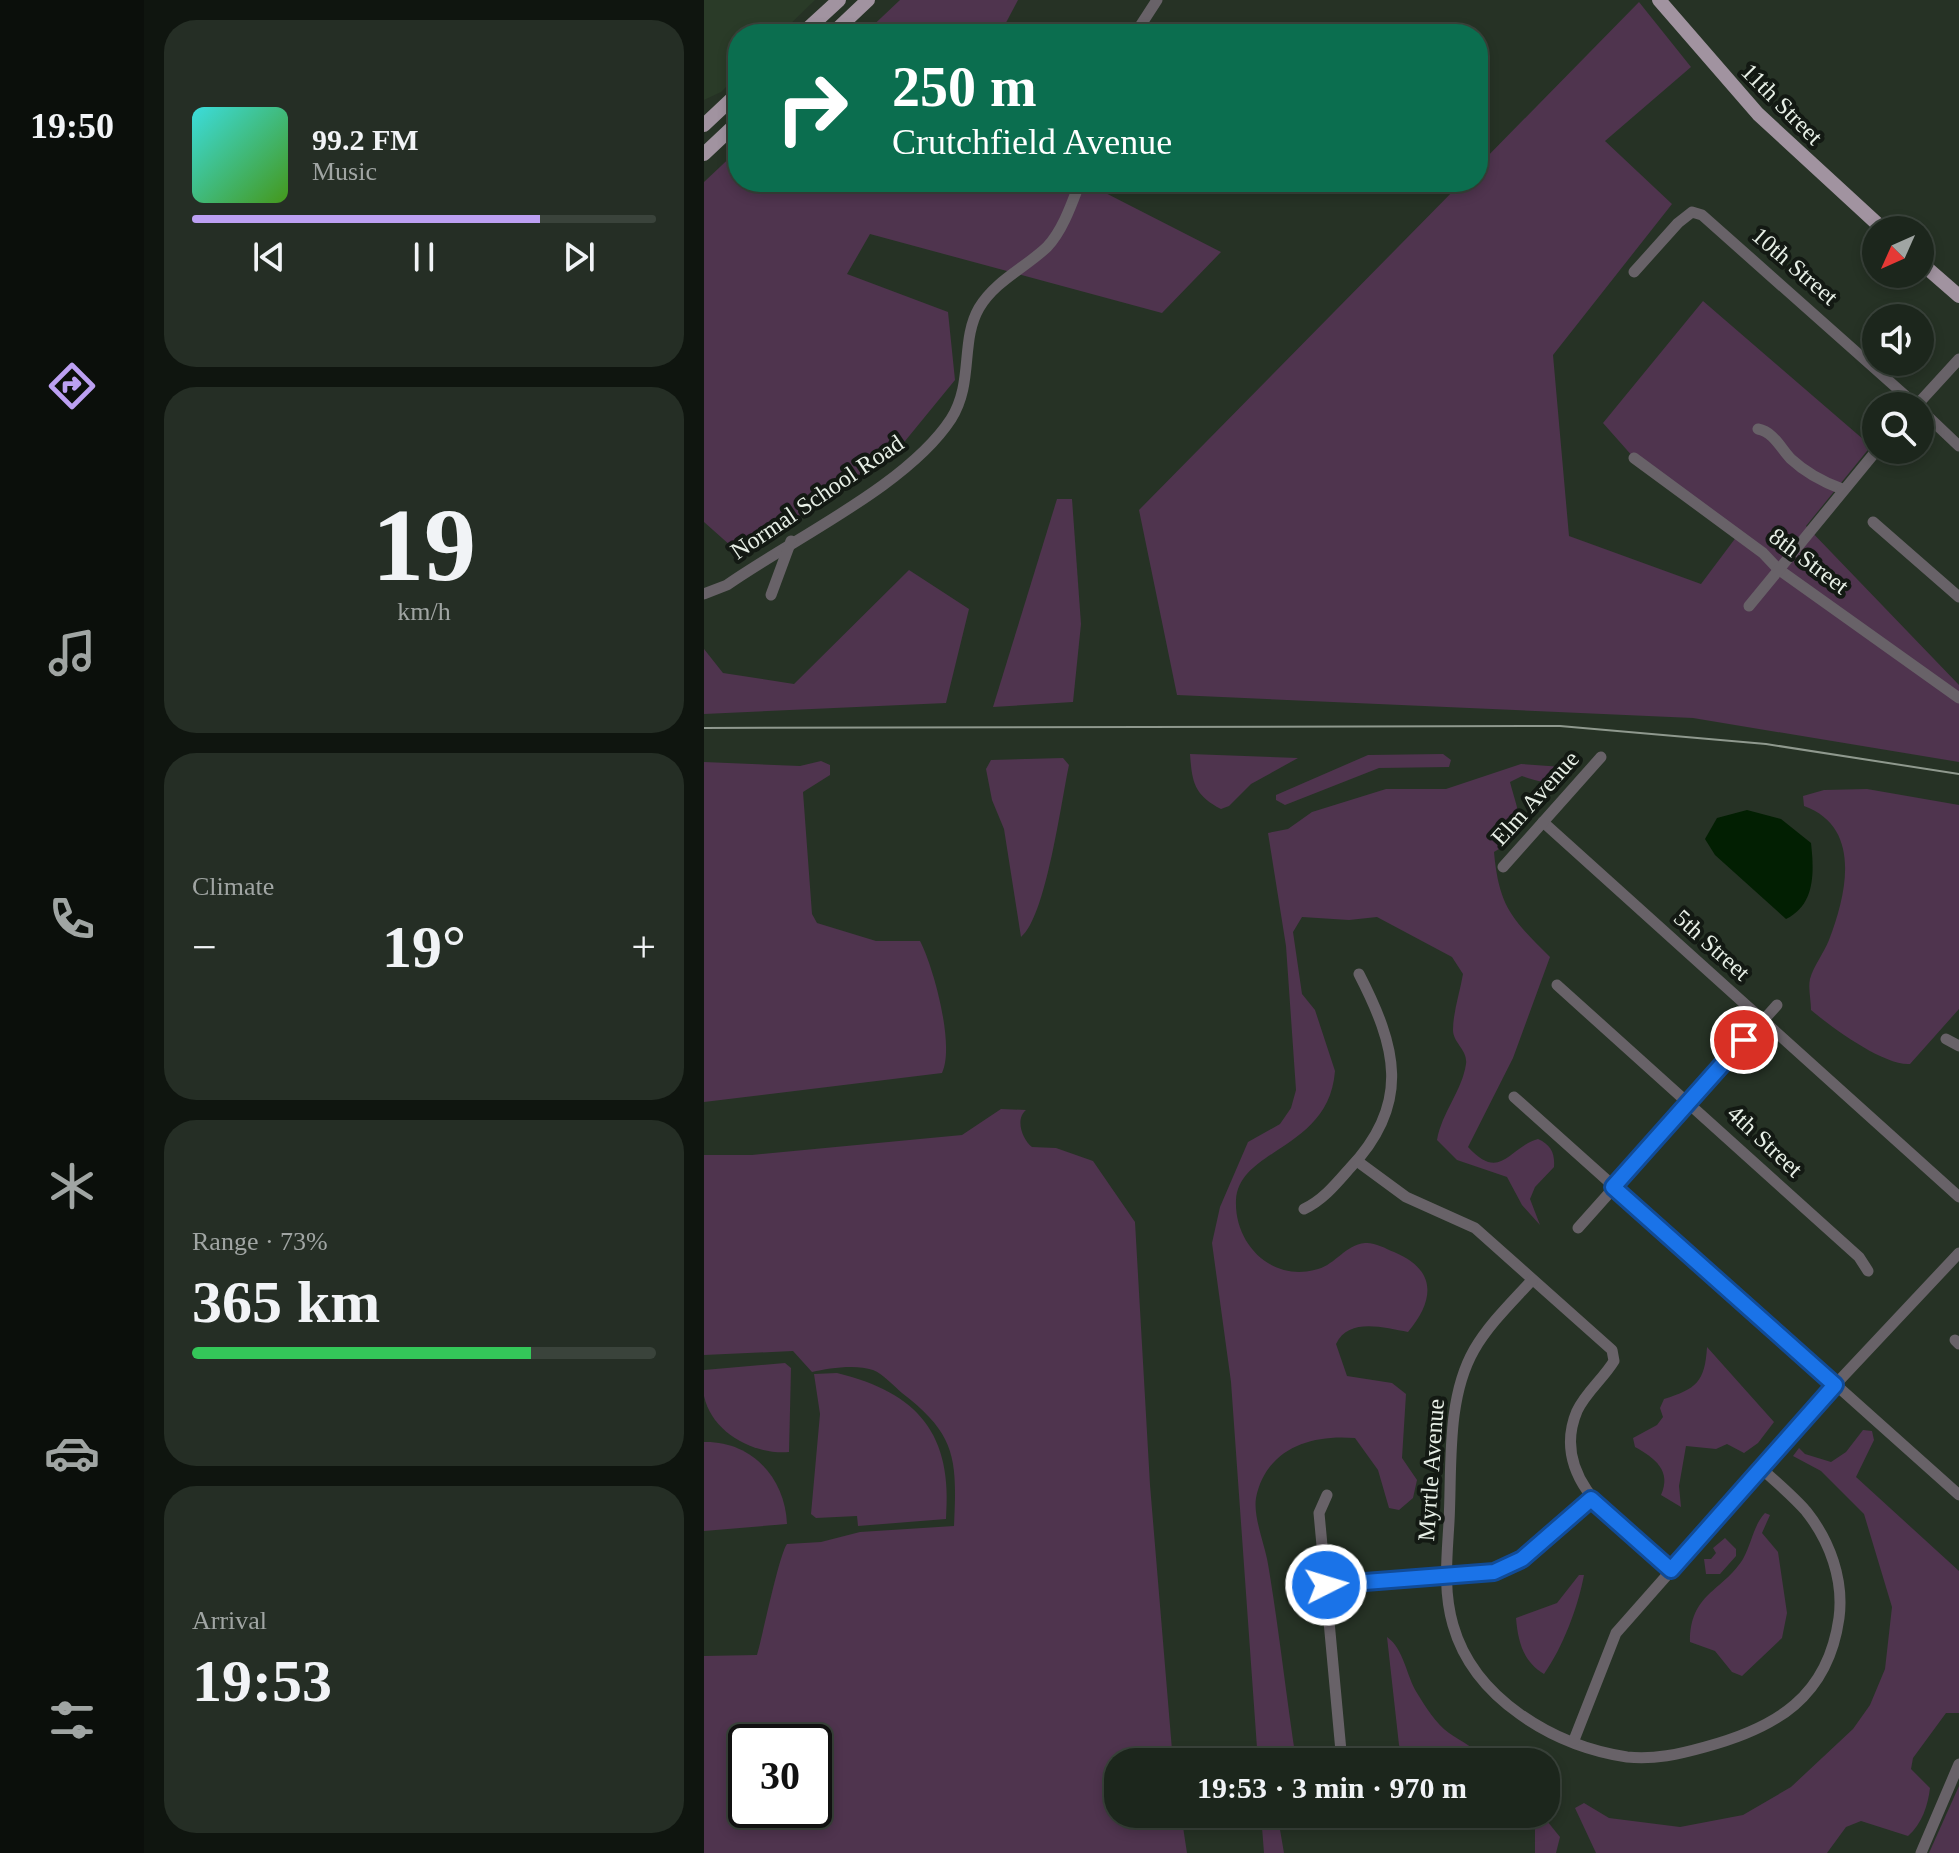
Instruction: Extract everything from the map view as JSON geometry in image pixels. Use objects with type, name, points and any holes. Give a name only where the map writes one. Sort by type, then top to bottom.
[{"type":"main road","points":[[813,24],[839,0]]},
{"type":"main road","points":[[843,24],[868,0]]},
{"type":"main road","name":"11th Street","points":[[1659,0],[1758,114],[1869,216]]},
{"type":"main road","points":[[704,125],[728,102]]},
{"type":"main road","points":[[704,154],[728,131]]},
{"type":"main road","points":[[1934,274],[1959,296]]},
{"type":"street","points":[[1141,24],[1157,0]]},
{"type":"street","name":"Normal School Road","points":[[704,594],[727,585],[894,477],[943,429],[960,400],[968,375],[971,326],[979,307],[1004,281],[1050,244],[1075,192]]},
{"type":"street","name":"10th Street","points":[[1634,272],[1678,223],[1692,212],[1715,224],[1901,392]]},
{"type":"street","points":[[1930,392],[1959,359]]},
{"type":"street","name":"10th Street","points":[[1934,422],[1959,446]]},
{"type":"street","points":[[1758,429],[1767,431],[1792,460],[1813,476],[1842,489]]},
{"type":"street","name":"8th Street","points":[[1634,458],[1763,553],[1778,569],[1959,698]]},
{"type":"street","points":[[1749,606],[1864,464]]},
{"type":"street","points":[[1873,522],[1959,597]]},
{"type":"street","points":[[771,595],[791,541]]},
{"type":"street","name":"Elm Avenue","points":[[1503,867],[1601,757]]},
{"type":"street","name":"5th Street","points":[[1543,822],[1959,1197]]},
{"type":"street","points":[[1304,1209],[1318,1202],[1357,1161],[1382,1123],[1393,1079],[1389,1043],[1359,974]]},
{"type":"street","name":"4th Street","points":[[1557,985],[1859,1257],[1868,1271]]},
{"type":"street","points":[[1578,1228],[1777,1005]]},
{"type":"street","points":[[1946,1039],[1959,1046]]},
{"type":"street","points":[[1514,1097],[1959,1495]]},
{"type":"street","points":[[1357,1161],[1406,1197],[1475,1228],[1621,1356],[1585,1398],[1572,1425],[1575,1468],[1591,1499],[1671,1570]]},
{"type":"street","points":[[1574,1740],[1616,1633],[1835,1385],[1959,1253]]},
{"type":"street","name":"Myrtle Avenue","points":[[1532,1280],[1484,1334],[1464,1369],[1456,1418],[1446,1575],[1453,1625],[1484,1684],[1523,1717],[1574,1740],[1628,1757],[1676,1755],[1767,1727],[1804,1697],[1818,1677],[1837,1633],[1840,1591],[1829,1550],[1805,1510],[1762,1469]]},
{"type":"street","points":[[1327,1495],[1319,1513],[1341,1748]]},
{"type":"street","points":[[1326,1585],[1446,1575],[1474,1576],[1511,1565],[1591,1499]]},
{"type":"street","points":[[1921,1853],[1959,1764]]},
{"type":"shaded area","points":[[704,0],[815,0],[790,24],[728,24],[728,85],[704,100]]},
{"type":"shaded area","points":[[900,0],[1018,0],[1005,24],[875,24]]},
{"type":"shaded area","points":[[1639,2],[1691,67],[1605,141],[1672,204],[1553,355],[1569,536],[1701,584],[1737,536],[1634,458],[1603,423],[1703,301],[1862,438],[1862,457],[1806,526],[1959,685],[1959,762],[1693,718],[1177,695],[1139,510],[1452,192],[1488,192],[1488,156]]},
{"type":"shaded area","points":[[728,159],[728,192],[1104,192],[1221,252],[1162,313],[870,234],[847,274],[948,312],[955,380],[892,457],[740,554],[704,522],[704,182]]},
{"type":"shaded area","points":[[1057,499],[1072,499],[1081,624],[1073,702],[993,707]]},
{"type":"shaded area","points":[[909,570],[969,609],[946,703],[704,714],[704,649],[723,673],[794,684]]},
{"type":"shaded area","points":[[1190,754],[1298,758],[1251,784],[1229,806],[1221,809],[1196,787]]},
{"type":"shaded area","points":[[1443,754],[1451,760],[1449,767],[1379,768],[1285,805],[1276,800],[1276,795],[1368,755]]},
{"type":"shaded area","points":[[1063,758],[1069,765],[1045,884],[1030,925],[1021,937],[1004,829],[992,800],[986,769],[991,760]]},
{"type":"shaded area","points":[[821,761],[830,765],[830,775],[803,792],[812,914],[817,923],[876,941],[920,941],[941,1007],[946,1045],[942,1073],[704,1102],[704,762],[800,766]]},
{"type":"shaded area","points":[[1521,764],[1577,768],[1558,781],[1545,782],[1522,776],[1510,782],[1519,822],[1513,837],[1494,852],[1496,871],[1510,911],[1550,957],[1513,1058],[1468,1147],[1479,1157],[1497,1162],[1538,1139],[1553,1154],[1554,1167],[1535,1187],[1530,1199],[1540,1225],[1522,1205],[1507,1177],[1457,1160],[1437,1140],[1466,1064],[1453,1030],[1463,974],[1452,957],[1377,917],[1349,920],[1302,917],[1293,932],[1302,994],[1315,1010],[1335,1071],[1329,1097],[1317,1117],[1302,1133],[1252,1169],[1241,1183],[1236,1200],[1242,1232],[1259,1257],[1286,1270],[1301,1272],[1318,1269],[1358,1244],[1376,1244],[1408,1259],[1418,1268],[1424,1277],[1427,1297],[1408,1332],[1358,1327],[1349,1330],[1336,1344],[1347,1376],[1392,1383],[1406,1394],[1402,1458],[1417,1480],[1413,1498],[1399,1510],[1389,1508],[1378,1470],[1355,1438],[1322,1439],[1292,1448],[1269,1467],[1261,1481],[1256,1514],[1272,1588],[1294,1748],[1257,1748],[1231,1382],[1212,1243],[1220,1207],[1248,1142],[1280,1124],[1291,1108],[1296,1090],[1286,946],[1268,833],[1288,829],[1312,812],[1386,789],[1446,789]]},
{"type":"shaded area","points":[[1867,789],[1959,805],[1959,1009],[1910,1064],[1886,1059],[1873,1052],[1811,1010],[1810,979],[1835,922],[1841,902],[1845,863],[1835,829],[1822,816],[1804,806],[1803,796],[1824,790]]},
{"type":"shaded area","points":[[1747,810],[1781,819],[1811,843],[1813,865],[1808,896],[1796,913],[1786,919],[1715,855],[1705,839],[1717,818]]},
{"type":"shaded area","points":[[1001,1109],[1026,1110],[1020,1124],[1028,1143],[1032,1147],[1056,1148],[1093,1161],[1135,1222],[1150,1485],[1172,1748],[1104,1748],[1104,1828],[1183,1828],[1187,1853],[704,1853],[704,1656],[757,1655],[787,1544],[821,1542],[860,1532],[954,1526],[953,1466],[943,1436],[920,1408],[877,1372],[851,1367],[812,1372],[793,1351],[704,1355],[704,1155],[752,1155],[962,1135]]},
{"type":"shaded area","points":[[1707,1347],[1774,1422],[1758,1443],[1744,1453],[1727,1444],[1716,1449],[1686,1446],[1679,1486],[1681,1507],[1661,1495],[1663,1472],[1655,1461],[1635,1447],[1633,1438],[1657,1425],[1663,1417],[1660,1408],[1664,1399],[1684,1392],[1697,1382],[1704,1368]]},
{"type":"shaded area","points":[[785,1363],[791,1368],[789,1452],[762,1450],[725,1431],[716,1421],[704,1396],[704,1370]]},
{"type":"shaded area","points":[[837,1373],[890,1392],[925,1422],[936,1441],[943,1464],[947,1489],[946,1519],[858,1526],[857,1516],[816,1518],[811,1514],[820,1414],[814,1374]]},
{"type":"shaded area","points":[[1863,1430],[1872,1431],[1874,1440],[1856,1477],[1959,1571],[1959,1713],[1946,1713],[1913,1758],[1911,1769],[1930,1788],[1921,1820],[1908,1836],[1861,1821],[1846,1827],[1827,1853],[1596,1853],[1575,1808],[1584,1803],[1609,1818],[1680,1827],[1743,1815],[1791,1787],[1853,1729],[1870,1705],[1885,1669],[1892,1607],[1864,1514],[1821,1471],[1793,1456],[1799,1448],[1805,1454],[1831,1462],[1846,1452]]},
{"type":"shaded area","points":[[704,1442],[737,1448],[763,1465],[780,1492],[787,1524],[704,1531]]},
{"type":"shaded area","points":[[1765,1513],[1770,1515],[1762,1533],[1778,1552],[1787,1613],[1782,1638],[1742,1676],[1732,1672],[1715,1651],[1690,1642],[1691,1626],[1701,1603],[1743,1559]]},
{"type":"shaded area","points":[[1725,1538],[1736,1549],[1736,1556],[1720,1574],[1706,1574],[1704,1559],[1711,1559],[1716,1553],[1713,1548]]},
{"type":"shaded area","points":[[1579,1575],[1584,1575],[1574,1613],[1544,1674],[1526,1657],[1516,1618],[1557,1603]]},
{"type":"shaded area","points":[[1387,1637],[1397,1648],[1413,1686],[1435,1720],[1472,1748],[1400,1748]]},
{"type":"shaded area","points":[[1959,1786],[1959,1853],[1929,1853]]},
{"type":"shaded area","points":[[1262,1828],[1280,1828],[1284,1853],[1264,1853]]},
{"type":"shaded area","points":[[1535,1828],[1553,1828],[1560,1837],[1556,1853],[1535,1853]]},
{"type":"railway","points":[[704,728],[1560,726],[1766,744],[1959,774]]},
{"type":"route","points":[[1326,1585],[1446,1575],[1474,1576],[1494,1572],[1522,1559],[1591,1499],[1671,1570],[1835,1385],[1613,1187],[1744,1040]]}]
